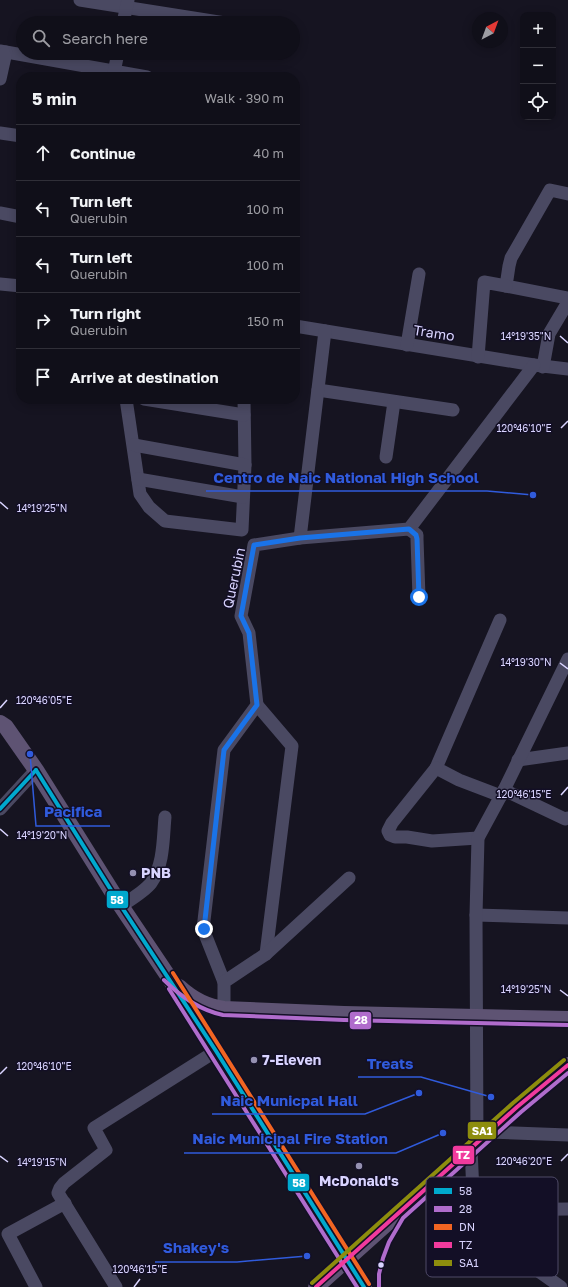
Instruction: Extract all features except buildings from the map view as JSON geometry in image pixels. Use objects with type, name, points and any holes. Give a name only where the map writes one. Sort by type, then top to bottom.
[{"type":"main road","points":[[0,723],[6,727],[36,770],[121,906],[216,1051],[364,1287]]},
{"type":"main road","points":[[168,976],[193,998],[212,1007],[224,1009],[344,1014],[568,1019]]},
{"type":"main road","points":[[439,1177],[517,1107],[568,1065]]},
{"type":"main road","points":[[316,1287],[426,1189]]},
{"type":"street","points":[[80,0],[127,4],[189,16]]},
{"type":"street","points":[[125,16],[127,4]]},
{"type":"street","points":[[0,79],[3,52],[16,55]]},
{"type":"street","points":[[43,60],[104,72]]},
{"type":"street","points":[[114,72],[117,60]]},
{"type":"street","points":[[0,133],[16,135]]},
{"type":"street","points":[[506,286],[511,258],[550,190],[568,194]]},
{"type":"street","points":[[0,213],[16,215]]},
{"type":"street","points":[[407,345],[419,274]]},
{"type":"street","points":[[478,356],[484,282],[568,298]]},
{"type":"street","points":[[0,284],[16,286]]},
{"type":"street","points":[[419,597],[417,539],[416,535],[409,529],[538,366],[549,334],[568,302]]},
{"type":"street","name":"Tramo","points":[[300,327],[568,370]]},
{"type":"street","points":[[300,538],[325,331]]},
{"type":"street","points":[[318,390],[453,410]]},
{"type":"street","points":[[386,457],[394,402]]},
{"type":"street","points":[[127,404],[140,494],[149,507],[165,521],[242,530]]},
{"type":"street","points":[[175,404],[244,415]]},
{"type":"street","points":[[244,404],[245,465],[242,530],[247,539],[254,545]]},
{"type":"street","points":[[134,445],[245,465]]},
{"type":"street","points":[[138,479],[243,497]]},
{"type":"street","name":"Querubin","points":[[257,705],[249,633],[241,616],[254,545],[300,538],[409,529]]},
{"type":"street","points":[[478,838],[432,841],[407,837],[395,837],[390,835],[388,831],[392,823],[436,768],[500,620]]},
{"type":"street","points":[[473,1177],[478,838],[565,672],[568,659]]},
{"type":"street","points":[[224,1009],[224,982],[204,929],[224,750],[257,705],[292,746],[266,954]]},
{"type":"street","points":[[518,760],[568,754]]},
{"type":"street","points":[[436,768],[459,780],[502,793],[565,819],[568,818]]},
{"type":"street","points":[[0,809],[36,770]]},
{"type":"street","points":[[121,906],[150,884],[157,873],[161,858],[165,817]]},
{"type":"street","points":[[224,982],[266,954],[349,878]]},
{"type":"street","points":[[476,915],[568,918]]},
{"type":"street","points":[[116,1287],[58,1193],[60,1188],[64,1183],[106,1150],[94,1128],[216,1051]]},
{"type":"street","points":[[490,1132],[568,1134]]},
{"type":"street","points":[[36,1287],[8,1234],[65,1203]]},
{"type":"street","points":[[558,1209],[568,1209]]},
{"type":"street","points":[[547,1277],[561,1287]]},
{"type":"transit line","name":"58","points":[[36,770],[121,906],[216,1051],[364,1287]]},
{"type":"transit line","name":"58","points":[[0,809],[36,770]]},
{"type":"transit line","name":"DN","points":[[173,973],[369,1284]]},
{"type":"transit line","name":"28","points":[[164,980],[191,1002],[206,1010],[223,1015],[344,1020],[568,1025]]},
{"type":"transit line","name":"28","points":[[169,989],[357,1287]]},
{"type":"transit line","name":"SA1","points":[[430,1177],[513,1103],[564,1060]]},
{"type":"transit line","name":"TZ","points":[[439,1177],[517,1107],[568,1065]]},
{"type":"transit line","name":"28","points":[[449,1177],[521,1112],[568,1073]]},
{"type":"transit line","name":"SA1","points":[[312,1283],[426,1181]]},
{"type":"transit line","name":"TZ","points":[[316,1287],[426,1188]]},
{"type":"transit line","name":"28","points":[[379,1287],[379,1274],[389,1242],[403,1218],[426,1197]]},
{"type":"place","name":"Centro de Naic National High School","points":[[533,495]]},
{"type":"place","name":"Pacifica","points":[[30,754]]},
{"type":"place","name":"PNB","points":[[133,873]]},
{"type":"place","name":"7-Eleven","points":[[254,1060]]},
{"type":"place","name":"Naic Municpal Hall","points":[[419,1093]]},
{"type":"place","name":"Treats","points":[[491,1097]]},
{"type":"place","name":"Naic Municipal Fire Station","points":[[443,1133]]},
{"type":"place","name":"McDonald's","points":[[359,1166]]},
{"type":"place","name":"Shakey's","points":[[307,1256]]},
{"type":"route","points":[[204,929],[224,750],[257,705],[249,633],[241,616],[254,545],[300,538],[409,529],[414,532],[417,539],[419,597]]}]
